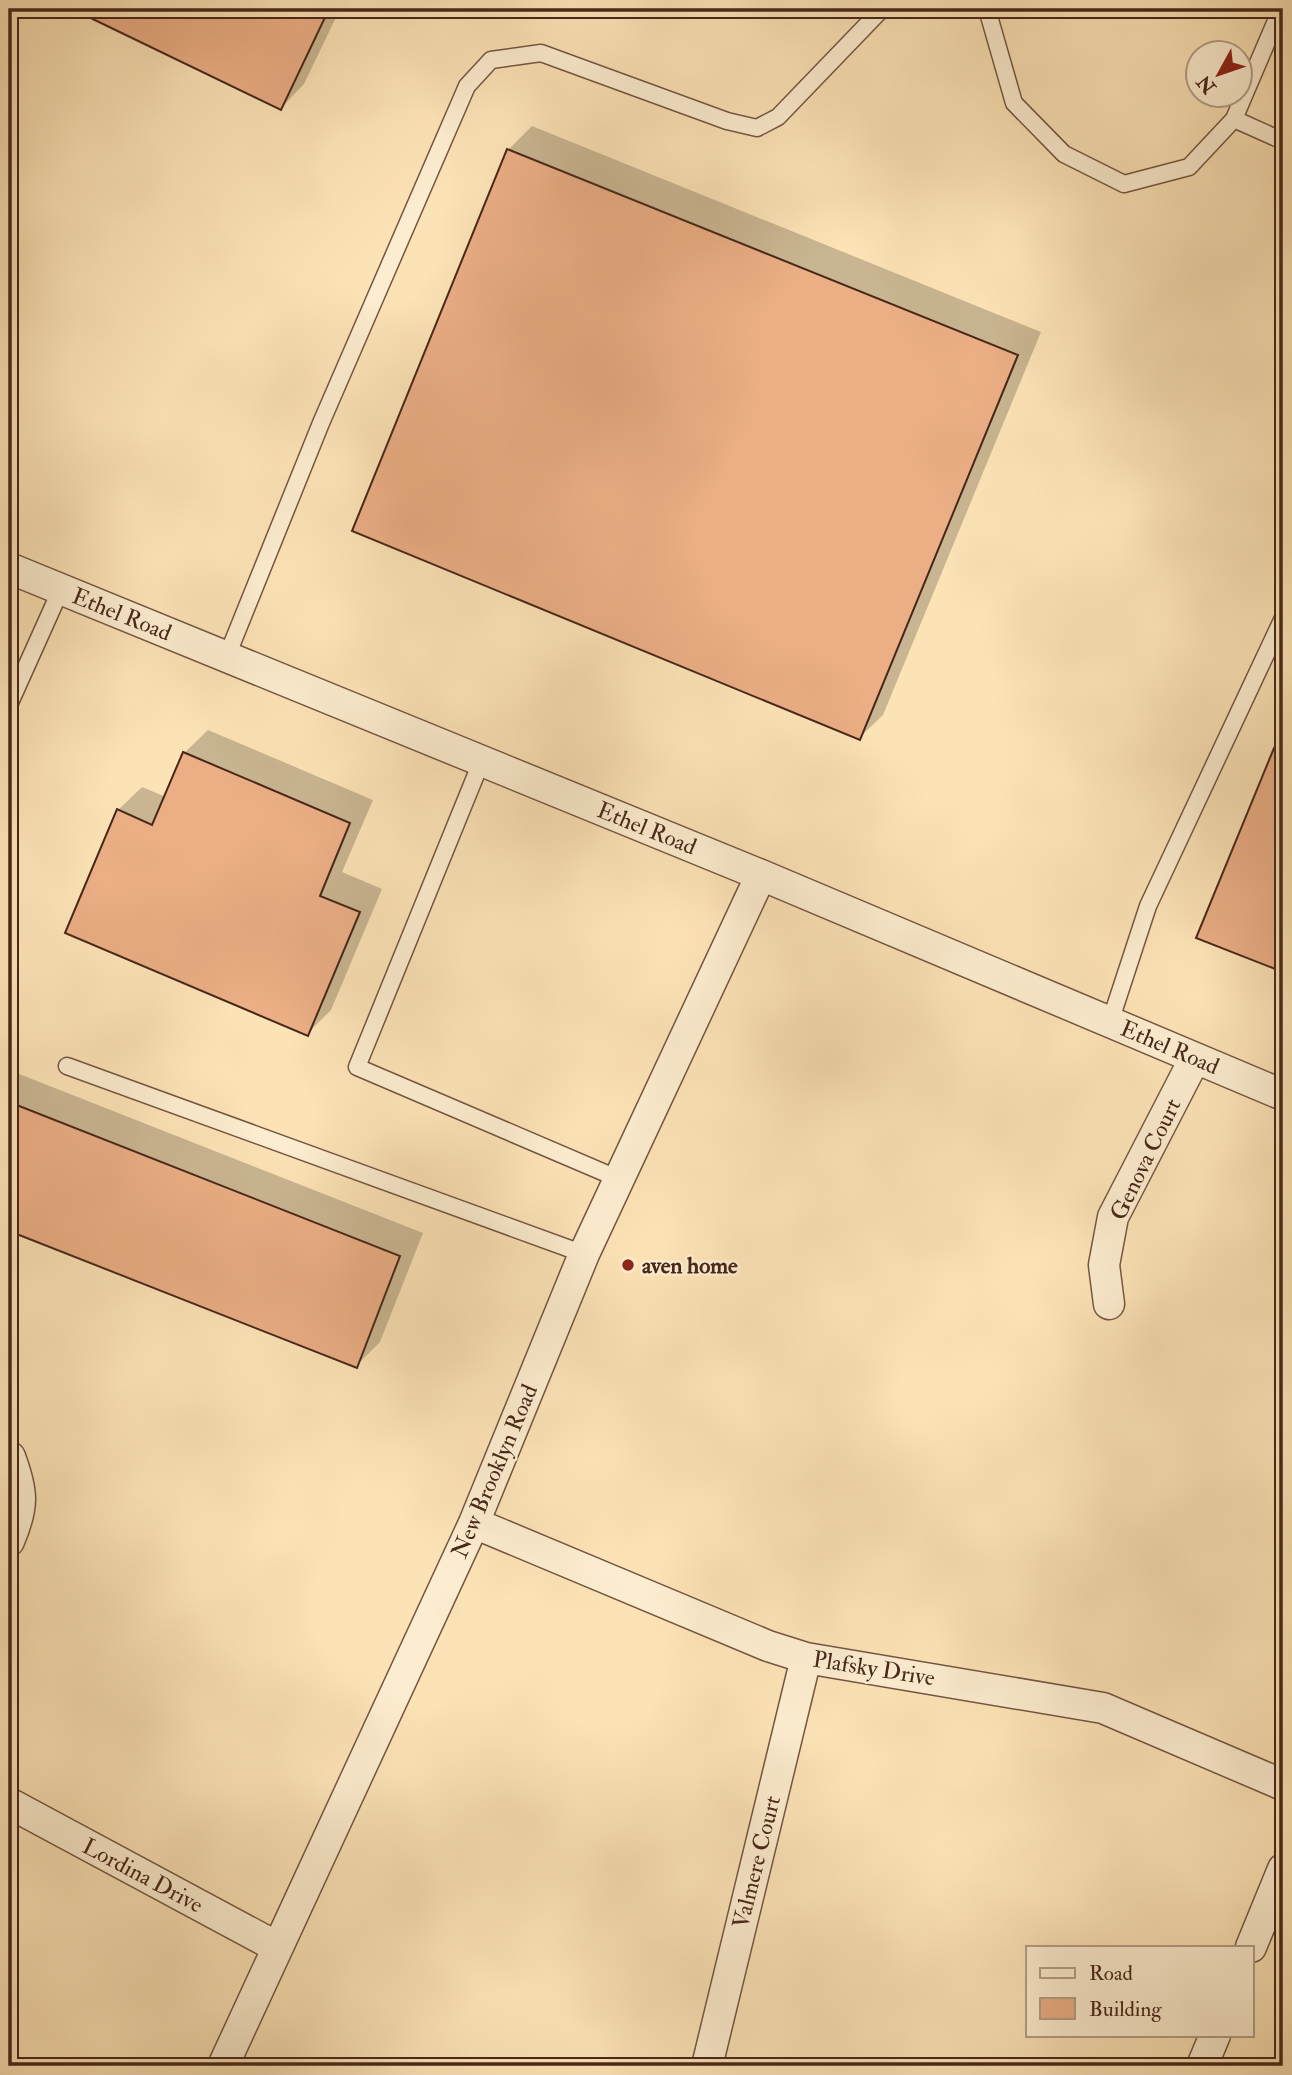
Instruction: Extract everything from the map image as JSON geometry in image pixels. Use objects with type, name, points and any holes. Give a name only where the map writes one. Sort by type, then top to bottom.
[{"type":"street","name":"Ethel Road","points":[[9,568],[761,875],[1283,1095]]},
{"type":"street","name":"New Brooklyn Road","points":[[223,2066],[474,1523],[584,1254],[761,875]]},
{"type":"street","name":"Genova Court","points":[[1109,1304],[1104,1265],[1113,1217],[1195,1058]]},
{"type":"street","points":[[9,1541],[16,1524],[22,1489],[10,1457]]},
{"type":"street","name":"Plafsky Drive","points":[[474,1523],[768,1646],[806,1658],[1103,1708],[1283,1785]]},
{"type":"street","name":"Valmere Court","points":[[707,2066],[806,1658]]},
{"type":"street","name":"Lordina Drive","points":[[9,1803],[277,1947]]},
{"type":"street","points":[[1251,1946],[1283,1869]]},
{"type":"street","points":[[1202,2066],[1215,2036]]},
{"type":"lane","points":[[227,656],[321,423],[467,86],[491,60],[541,53],[727,121],[757,128],[778,117],[883,9]]},
{"type":"lane","points":[[990,9],[989,16],[1014,103],[1064,154],[1124,184],[1189,167],[1234,119],[1281,9]]},
{"type":"lane","points":[[1234,119],[1283,141]]},
{"type":"lane","points":[[9,705],[61,589]]},
{"type":"lane","points":[[1110,1022],[1148,906],[1283,618]]},
{"type":"lane","points":[[482,760],[357,1067],[619,1179]]},
{"type":"lane","points":[[67,1066],[584,1254]]},
{"type":"building","points":[[72,9],[329,9],[281,110]]},
{"type":"building","points":[[507,149],[1018,355],[860,740],[352,531]]},
{"type":"building","points":[[1274,748],[1283,752],[1283,972],[1196,938]]},
{"type":"building","points":[[183,752],[350,823],[320,896],[360,912],[308,1036],[65,933],[117,809],[152,825]]},
{"type":"building","points":[[9,1102],[400,1256],[357,1368],[9,1231]]},
{"type":"place","name":"aven home","points":[[628,1265]]}]
